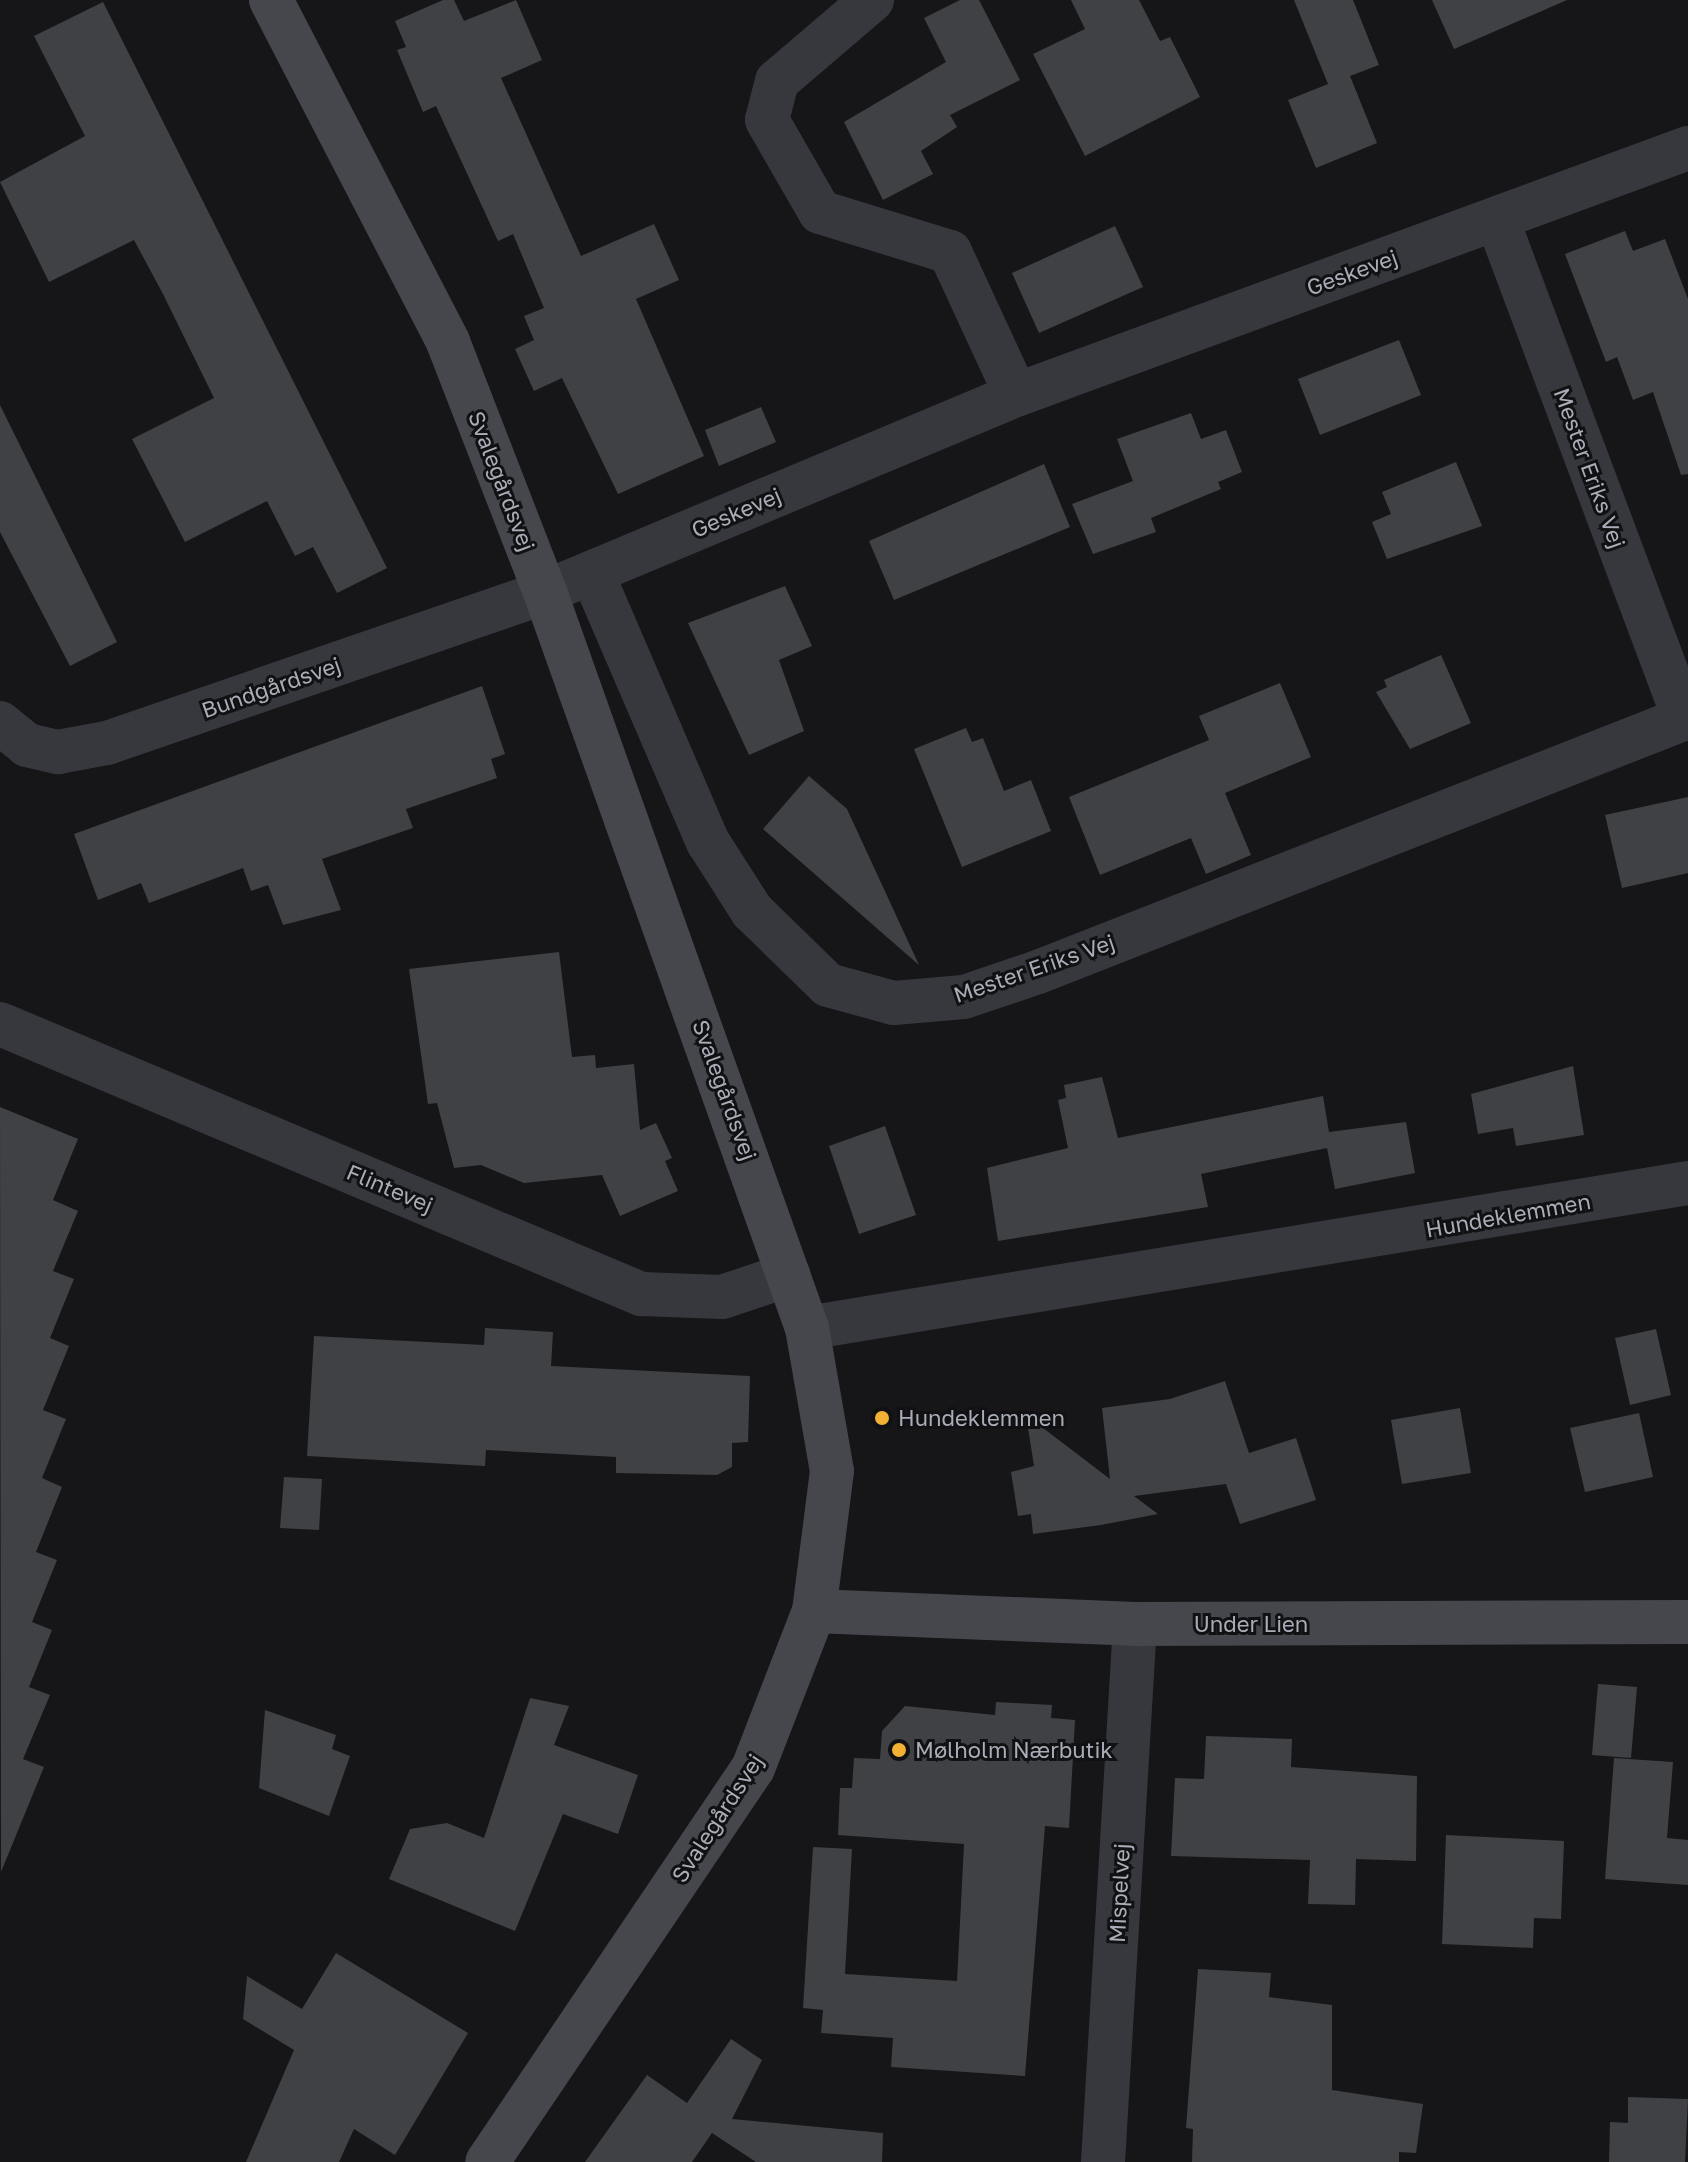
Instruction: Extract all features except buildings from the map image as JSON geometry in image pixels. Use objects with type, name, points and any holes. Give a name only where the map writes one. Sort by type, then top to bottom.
[{"type":"street","name":"Svalegårdsvej","points":[[271,0],[448,342],[545,592],[807,1328],[832,1471],[814,1611],[753,1768],[487,2162]]},
{"type":"street","points":[[872,0],[777,81],[767,120],[820,212],[950,252],[1016,395]]},
{"type":"street","name":"Geskevej","points":[[545,592],[1016,395],[1688,148]]},
{"type":"street","name":"Mester Eriks Vej","points":[[592,573],[708,842],[752,911],[828,985],[894,1003],[964,997],[1038,972],[1686,718],[1497,219]]},
{"type":"street","name":"Bundgårdsvej","points":[[0,723],[27,745],[84,750],[545,592]]},
{"type":"street","name":"Flintevej","points":[[0,1024],[641,1294],[722,1297],[788,1275]]},
{"type":"street","name":"Hundeklemmen","points":[[807,1328],[1688,1183]]},
{"type":"street","name":"Under Lien","points":[[814,1611],[1135,1624],[1688,1622]]},
{"type":"street","name":"Mispelvej","points":[[1103,2162],[1135,1624]]},
{"type":"place","name":"Hundeklemmen","points":[[882,1418]]},
{"type":"place","name":"Mølholm Nærbutik","points":[[899,1750]]}]
